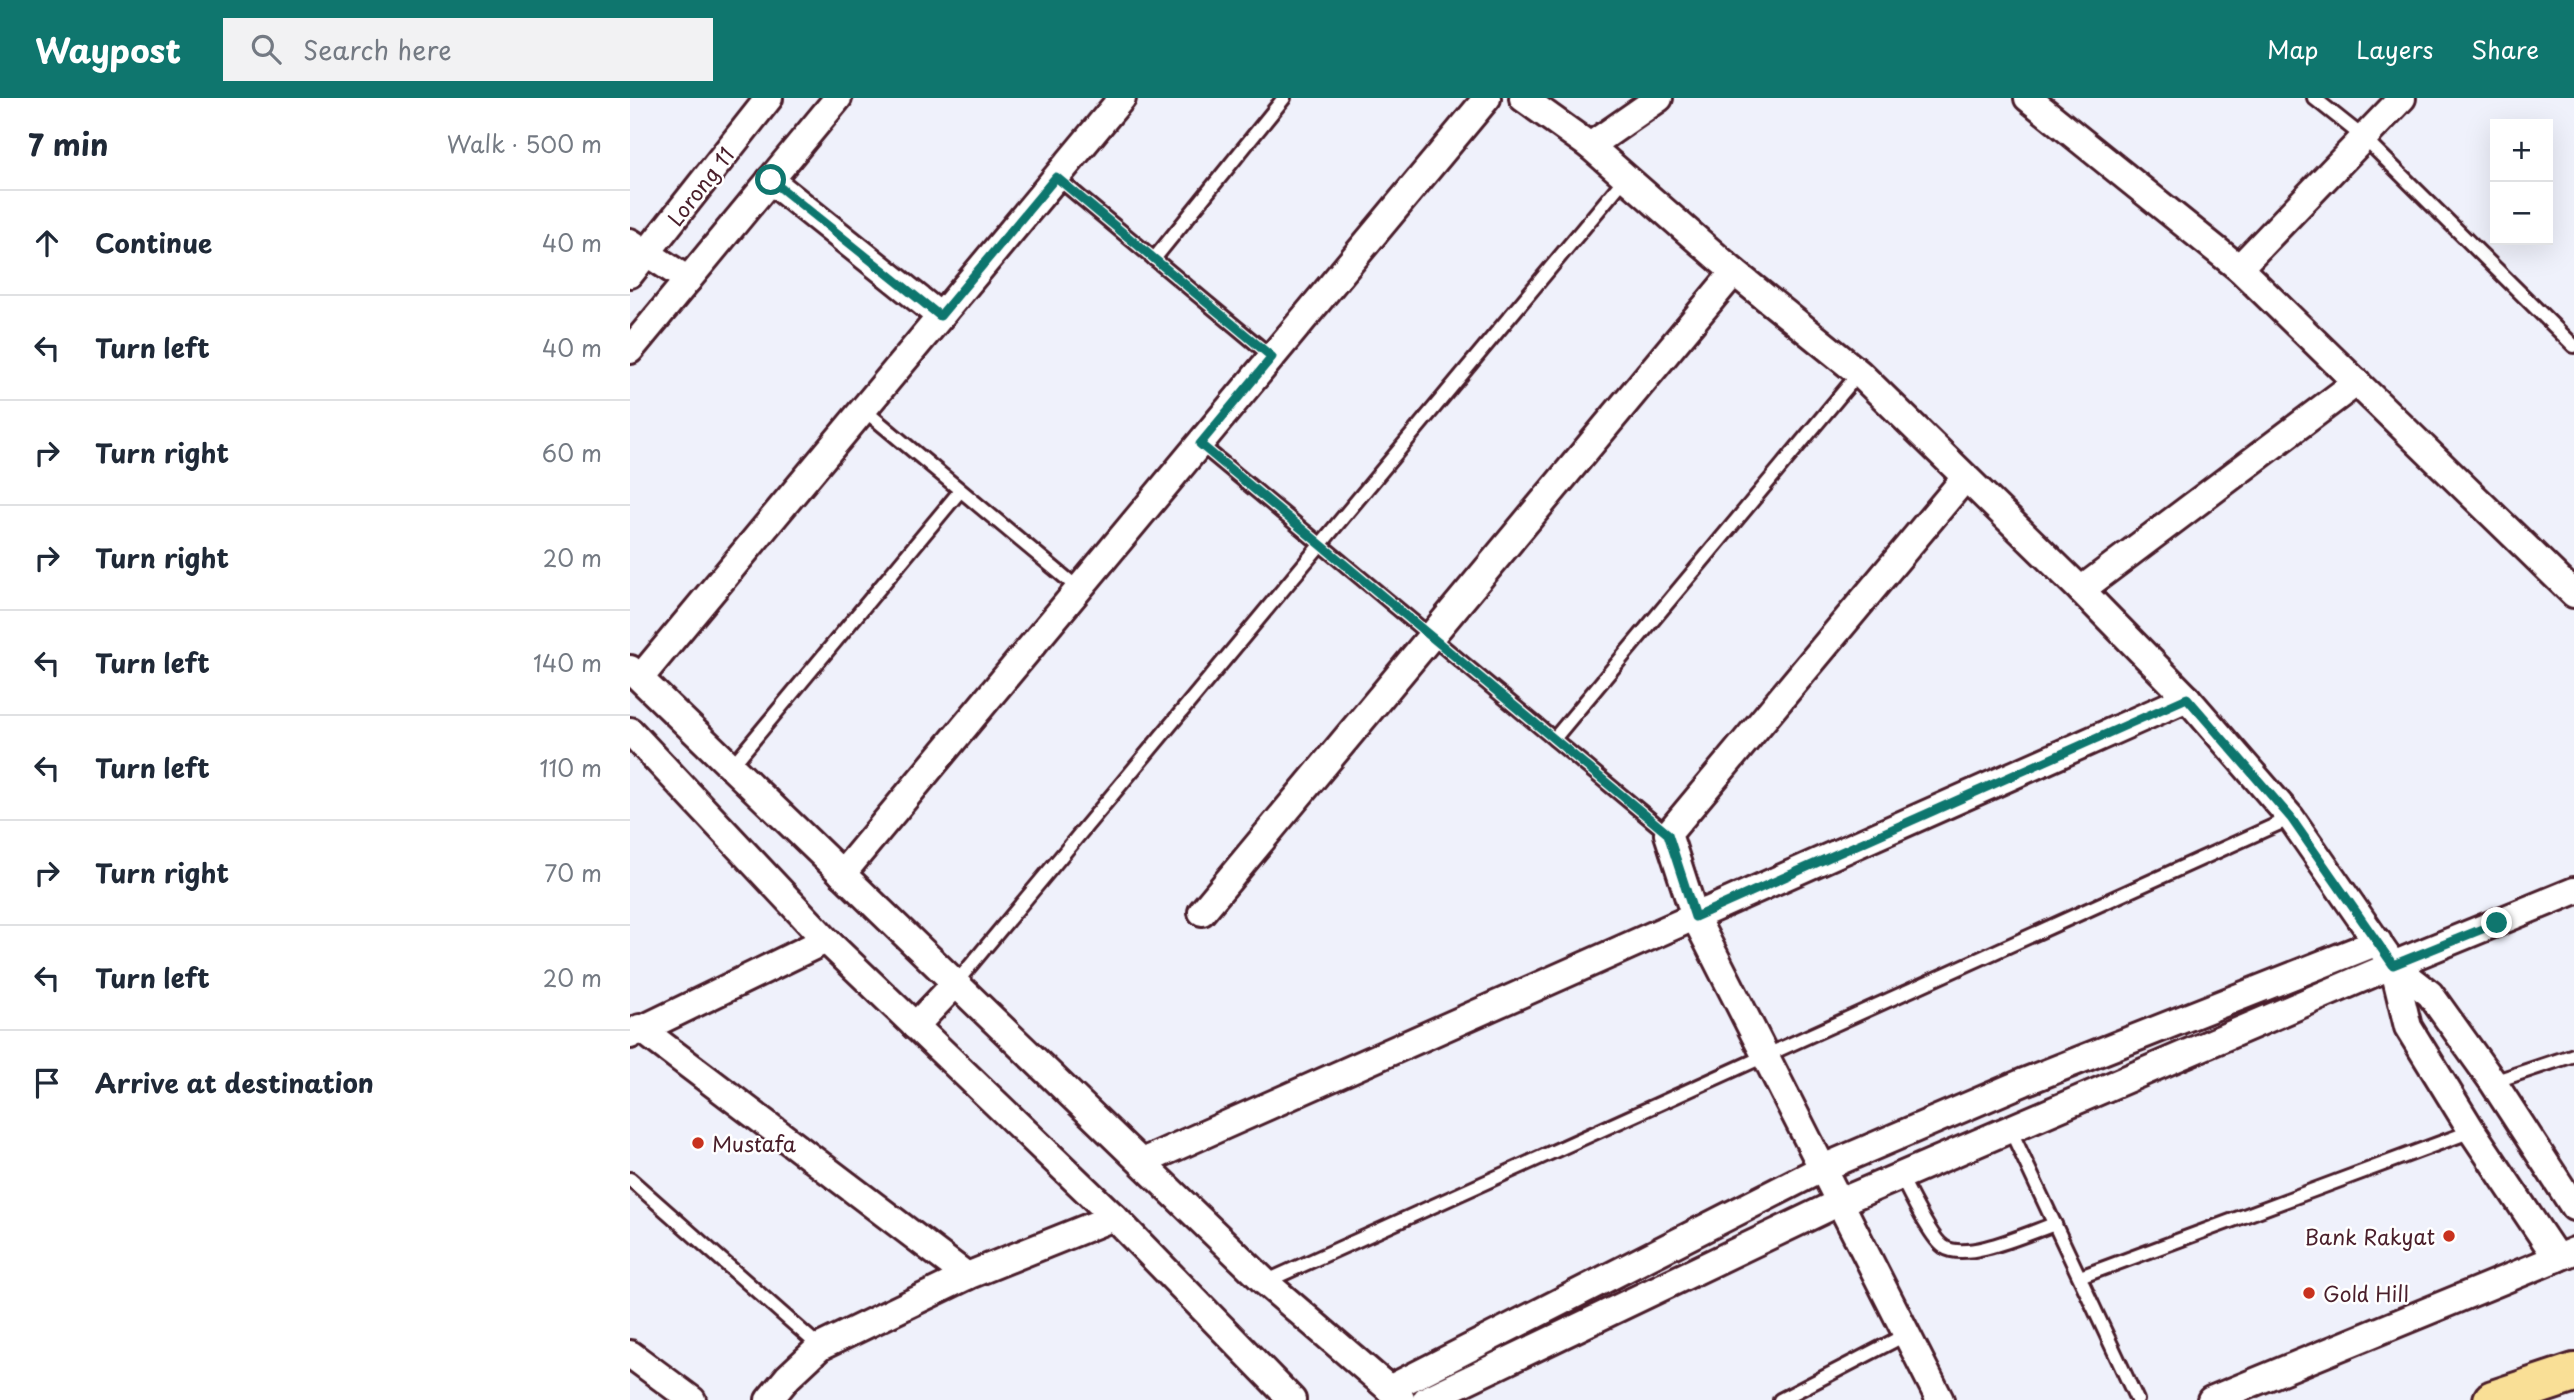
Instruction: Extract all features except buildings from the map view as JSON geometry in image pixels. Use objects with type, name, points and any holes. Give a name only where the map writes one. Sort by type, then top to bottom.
[{"type":"main road","points":[[2493,1400],[2574,1373]]},
{"type":"street","name":"Lorong 11","points":[[635,257],[769,98]]},
{"type":"street","points":[[630,350],[838,98]]},
{"type":"street","points":[[1122,98],[863,410],[635,674],[1265,1282],[1396,1394],[1823,1168],[2024,1082],[2378,943]]},
{"type":"street","points":[[842,874],[1487,98]]},
{"type":"street","points":[[1523,98],[1590,146],[1734,272],[1859,373],[2081,590],[2187,698],[2291,818],[2393,965],[2430,994],[2493,1082],[2574,1207]]},
{"type":"street","points":[[1590,146],[1659,98]]},
{"type":"street","points":[[2028,98],[2239,268],[2574,594]]},
{"type":"street","points":[[2239,268],[2402,98]]},
{"type":"street","points":[[771,180],[940,316]]},
{"type":"street","points":[[635,257],[688,280]]},
{"type":"street","points":[[1202,912],[1734,272]]},
{"type":"street","points":[[2081,590],[2357,382]]},
{"type":"street","points":[[1940,1400],[1695,917],[1668,834],[1965,478]]},
{"type":"street","points":[[1142,1162],[2187,698]]},
{"type":"street","points":[[632,736],[826,940],[1114,1217],[1292,1400]]},
{"type":"street","points":[[1426,1400],[1840,1202],[2393,965],[2574,891]]},
{"type":"street","points":[[826,940],[635,1032],[967,1276]]},
{"type":"street","points":[[2211,1400],[2565,1254],[2472,1131],[2408,1027],[2393,965]]},
{"type":"street","points":[[915,1026],[956,984]]},
{"type":"street","points":[[769,1400],[820,1346],[967,1276],[1114,1217]]},
{"type":"street","points":[[630,1354],[692,1400]]},
{"type":"lane","points":[[1154,259],[1283,98]]},
{"type":"lane","points":[[2314,98],[2363,137],[2574,346]]},
{"type":"lane","points":[[1056,177],[1272,357]]},
{"type":"lane","points":[[956,984],[1626,177]]},
{"type":"lane","points":[[1554,739],[1859,373]]},
{"type":"lane","points":[[863,410],[1079,589]]},
{"type":"lane","points":[[1200,444],[1668,834]]},
{"type":"lane","points":[[731,767],[960,491]]},
{"type":"lane","points":[[1265,1282],[2291,818]]},
{"type":"lane","points":[[2493,1082],[2574,1055]]},
{"type":"lane","points":[[2010,1129],[2137,1400]]},
{"type":"lane","points":[[2080,1278],[2472,1131]]},
{"type":"lane","points":[[1901,1177],[1934,1237],[1944,1247],[1970,1252],[2055,1224]]},
{"type":"lane","points":[[630,1179],[820,1346]]},
{"type":"lane","points":[[1780,1400],[1907,1334]]},
{"type":"place","name":"Mustafa","points":[[698,1143]]},
{"type":"place","name":"Bank Rakyat","points":[[2449,1236]]},
{"type":"place","name":"Gold Hill","points":[[2309,1293]]},
{"type":"route","points":[[771,180],[940,316],[1056,177],[1272,357],[1200,444],[1668,834],[1695,917],[2187,698],[2291,818],[2393,965],[2497,923]]}]
